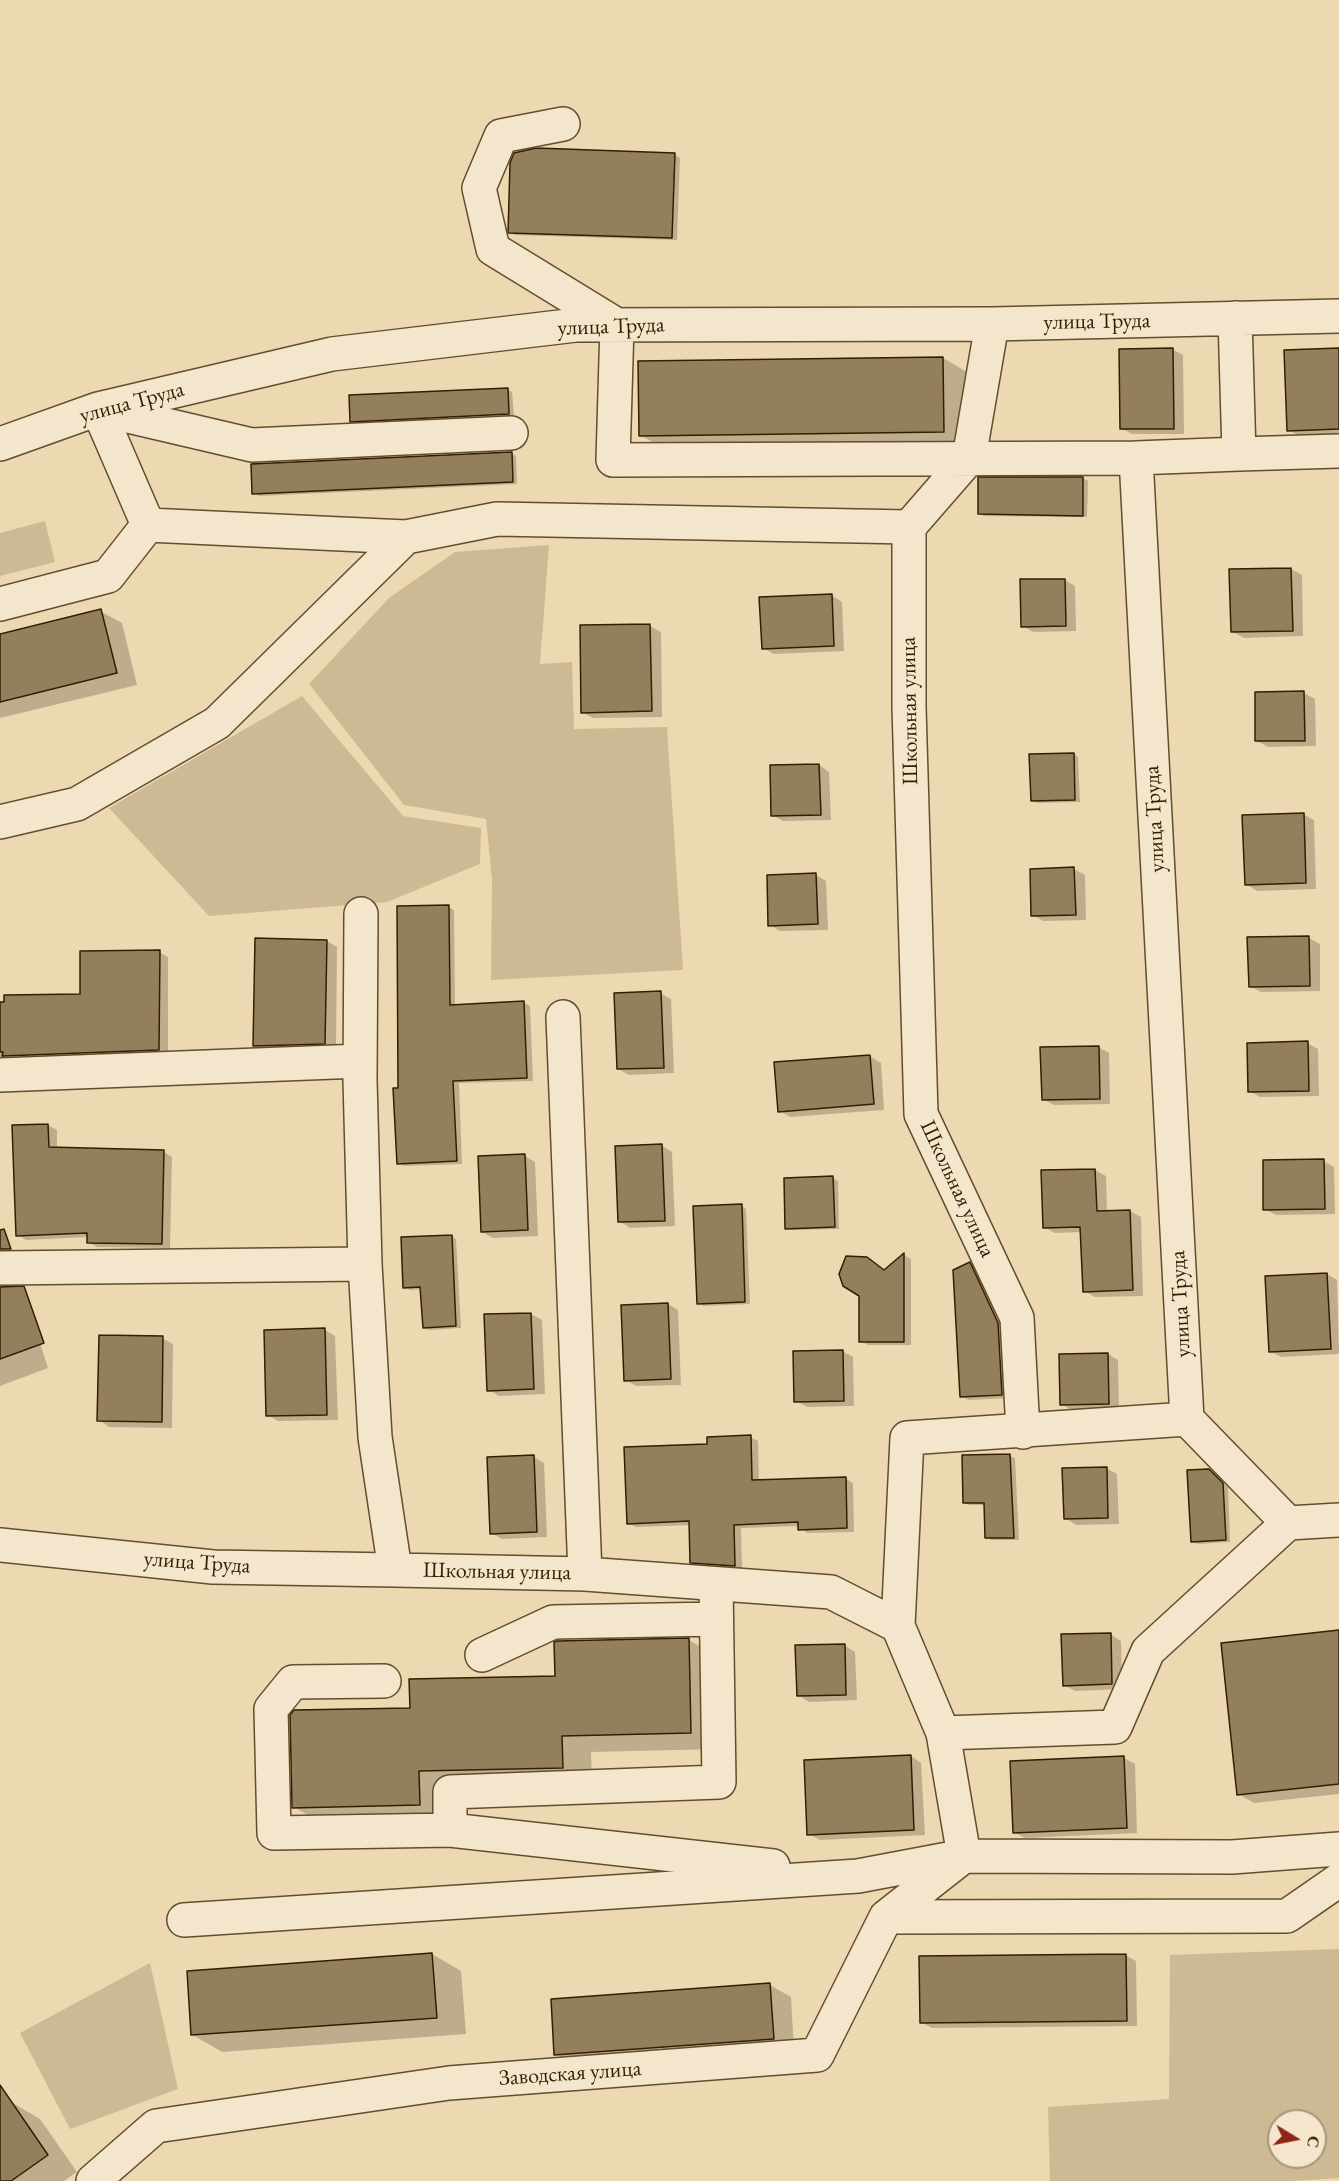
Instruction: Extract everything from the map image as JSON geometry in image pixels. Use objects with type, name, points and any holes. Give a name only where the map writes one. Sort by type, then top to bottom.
[{"type":"street","points":[[563,124],[501,136],[479,188],[493,249],[617,325],[613,460],[1136,458],[1339,451]]},
{"type":"street","name":"улица Труда","points":[[0,444],[98,409],[332,354],[576,326],[992,324],[1339,316]]},
{"type":"street","points":[[1235,318],[1239,454]]},
{"type":"street","points":[[148,525],[406,537],[497,519],[909,527],[969,458],[992,324]]},
{"type":"street","points":[[98,409],[252,445],[511,433]]},
{"type":"street","points":[[98,409],[148,525]]},
{"type":"street","name":"улица Труда","points":[[1136,458],[1187,1419]]},
{"type":"street","points":[[0,604],[108,576],[148,525]]},
{"type":"street","name":"Школьная улица","points":[[909,527],[909,707],[921,1114],[1017,1318],[1023,1432]]},
{"type":"street","points":[[0,822],[77,804],[217,723],[406,537]]},
{"type":"street","name":"Школьная улица","points":[[361,914],[360,1061],[365,1264],[375,1437],[395,1570],[585,1574],[831,1593],[898,1626]]},
{"type":"street","points":[[563,1017],[585,1574]]},
{"type":"street","points":[[0,1075],[360,1061]]},
{"type":"street","points":[[0,1268],[365,1264]]},
{"type":"street","points":[[964,1856],[943,1733],[898,1626],[906,1438],[1023,1432],[1187,1419],[1288,1523]]},
{"type":"street","points":[[943,1733],[1115,1727],[1148,1651],[1288,1523],[1339,1521]]},
{"type":"street","name":"улица Труда","points":[[0,1545],[213,1567],[395,1570]]},
{"type":"street","points":[[450,1830],[450,1792],[718,1782],[716,1584]]},
{"type":"street","points":[[482,1655],[553,1622],[715,1619]]},
{"type":"street","points":[[384,1681],[293,1682],[271,1709],[274,1833],[450,1830],[858,1876]]},
{"type":"street","points":[[184,1920],[858,1876],[964,1856],[1232,1857],[1339,1849]]},
{"type":"street","name":"Заводская улица","points":[[93,2181],[156,2126],[449,2083],[817,2055],[886,1917],[964,1856]]},
{"type":"street","points":[[886,1917],[1287,1916],[1339,1880]]},
{"type":"shaded area","points":[[45,521],[55,562],[0,576],[0,533]]},
{"type":"shaded area","points":[[549,545],[540,664],[572,662],[574,729],[667,727],[683,970],[491,980],[492,880],[486,819],[404,805],[309,684],[389,598],[455,552]]},
{"type":"shaded area","points":[[302,696],[403,816],[481,828],[480,864],[387,902],[209,916],[109,808]]},
{"type":"shaded area","points":[[1339,1949],[1339,2178],[1292,2181],[1050,2181],[1048,2107],[1169,2099],[1170,1955]]},
{"type":"shaded area","points":[[150,1963],[178,2089],[70,2129],[20,2033]]},
{"type":"building","points":[[536,148],[675,153],[672,238],[508,233],[510,163],[514,153]]},
{"type":"building","points":[[1173,348],[1174,429],[1120,429],[1119,349]]},
{"type":"building","points":[[1339,348],[1339,429],[1287,431],[1284,350]]},
{"type":"building","points":[[943,357],[944,432],[639,436],[638,361]]},
{"type":"building","points":[[508,388],[509,414],[350,422],[349,395]]},
{"type":"building","points":[[512,452],[513,482],[252,494],[251,464]]},
{"type":"building","points":[[978,477],[1083,477],[1083,516],[978,514]]},
{"type":"building","points":[[1291,568],[1293,631],[1231,632],[1229,569]]},
{"type":"building","points":[[1020,579],[1065,579],[1066,626],[1021,627]]},
{"type":"building","points":[[832,594],[834,646],[762,649],[759,597]]},
{"type":"building","points":[[101,609],[117,673],[0,702],[0,634]]},
{"type":"building","points":[[650,624],[652,711],[581,713],[580,625]]},
{"type":"building","points":[[1304,691],[1305,741],[1255,741],[1255,692]]},
{"type":"building","points":[[1074,753],[1075,800],[1031,801],[1029,754]]},
{"type":"building","points":[[819,764],[821,815],[771,816],[770,765]]},
{"type":"building","points":[[1304,813],[1306,883],[1245,885],[1242,815]]},
{"type":"building","points":[[1074,867],[1076,915],[1031,916],[1030,869]]},
{"type":"building","points":[[816,873],[818,924],[768,926],[767,875]]},
{"type":"building","points":[[449,905],[450,1005],[524,1001],[527,1078],[453,1081],[457,1161],[397,1164],[393,1088],[398,1088],[397,906]]},
{"type":"building","points":[[1309,936],[1310,986],[1249,987],[1247,937]]},
{"type":"building","points":[[255,938],[327,940],[325,1044],[253,1046]]},
{"type":"building","points":[[160,950],[159,1050],[2,1056],[3,1052],[0,1052],[0,1002],[4,1002],[4,995],[80,994],[80,951]]},
{"type":"building","points":[[661,991],[664,1068],[617,1069],[614,993]]},
{"type":"building","points":[[1308,1041],[1309,1091],[1248,1092],[1247,1043]]},
{"type":"building","points":[[1099,1046],[1100,1099],[1042,1100],[1040,1047]]},
{"type":"building","points":[[870,1055],[874,1104],[778,1112],[774,1062]]},
{"type":"building","points":[[48,1124],[49,1147],[164,1150],[162,1244],[87,1243],[87,1233],[16,1236],[12,1125]]},
{"type":"building","points":[[662,1144],[665,1221],[618,1222],[615,1146]]},
{"type":"building","points":[[525,1154],[528,1230],[481,1232],[478,1156]]},
{"type":"building","points":[[1324,1159],[1325,1209],[1263,1210],[1263,1160]]},
{"type":"building","points":[[1095,1169],[1097,1211],[1130,1210],[1133,1290],[1083,1292],[1080,1227],[1043,1228],[1041,1170]]},
{"type":"building","points":[[833,1176],[835,1227],[785,1229],[784,1178]]},
{"type":"building","points":[[742,1204],[745,1302],[697,1304],[693,1206]]},
{"type":"building","points":[[4,1229],[11,1249],[0,1249],[0,1230]]},
{"type":"building","points":[[452,1235],[456,1326],[423,1328],[420,1287],[403,1288],[401,1237]]},
{"type":"building","points":[[904,1253],[904,1342],[859,1342],[859,1296],[843,1286],[839,1274],[846,1256],[867,1257],[884,1270]]},
{"type":"building","points":[[970,1262],[998,1323],[1002,1395],[960,1397],[953,1270]]},
{"type":"building","points":[[1327,1273],[1331,1349],[1269,1352],[1265,1276]]},
{"type":"building","points":[[24,1286],[44,1343],[0,1359],[0,1287]]},
{"type":"building","points":[[668,1303],[671,1379],[624,1381],[621,1305]]},
{"type":"building","points":[[531,1313],[534,1389],[487,1391],[484,1314]]},
{"type":"building","points":[[325,1328],[327,1415],[266,1416],[264,1330]]},
{"type":"building","points":[[99,1335],[163,1336],[162,1422],[97,1421]]},
{"type":"building","points":[[843,1350],[844,1401],[794,1402],[793,1351]]},
{"type":"building","points":[[1108,1353],[1109,1404],[1060,1405],[1059,1354]]},
{"type":"building","points":[[751,1435],[752,1480],[846,1477],[847,1528],[798,1530],[798,1522],[734,1525],[735,1566],[690,1563],[689,1521],[627,1524],[624,1447],[707,1444],[707,1437]]},
{"type":"building","points":[[1010,1454],[1014,1538],[985,1538],[984,1503],[963,1503],[962,1455]]},
{"type":"building","points":[[534,1455],[537,1532],[490,1534],[487,1457]]},
{"type":"building","points":[[1107,1467],[1108,1518],[1064,1519],[1062,1468]]},
{"type":"building","points":[[1209,1469],[1223,1483],[1226,1540],[1191,1542],[1187,1470]]},
{"type":"building","points":[[1339,1630],[1339,1784],[1237,1795],[1221,1643]]},
{"type":"building","points":[[1111,1633],[1112,1684],[1063,1686],[1061,1634]]},
{"type":"building","points":[[689,1638],[691,1733],[562,1736],[563,1768],[419,1771],[420,1805],[292,1808],[290,1715],[294,1710],[410,1708],[409,1679],[555,1676],[554,1642],[557,1641]]},
{"type":"building","points":[[845,1644],[846,1695],[797,1696],[795,1645]]},
{"type":"building","points":[[911,1755],[914,1830],[807,1835],[804,1760]]},
{"type":"building","points":[[1124,1756],[1127,1828],[1013,1833],[1010,1761]]},
{"type":"building","points":[[432,1953],[437,2018],[191,2035],[187,1971]]},
{"type":"building","points":[[1126,1954],[1127,2021],[920,2023],[919,1956]]},
{"type":"building","points":[[770,1983],[774,2039],[554,2055],[551,1999]]},
{"type":"building","points":[[0,2085],[48,2155],[11,2181],[0,2181]]}]
